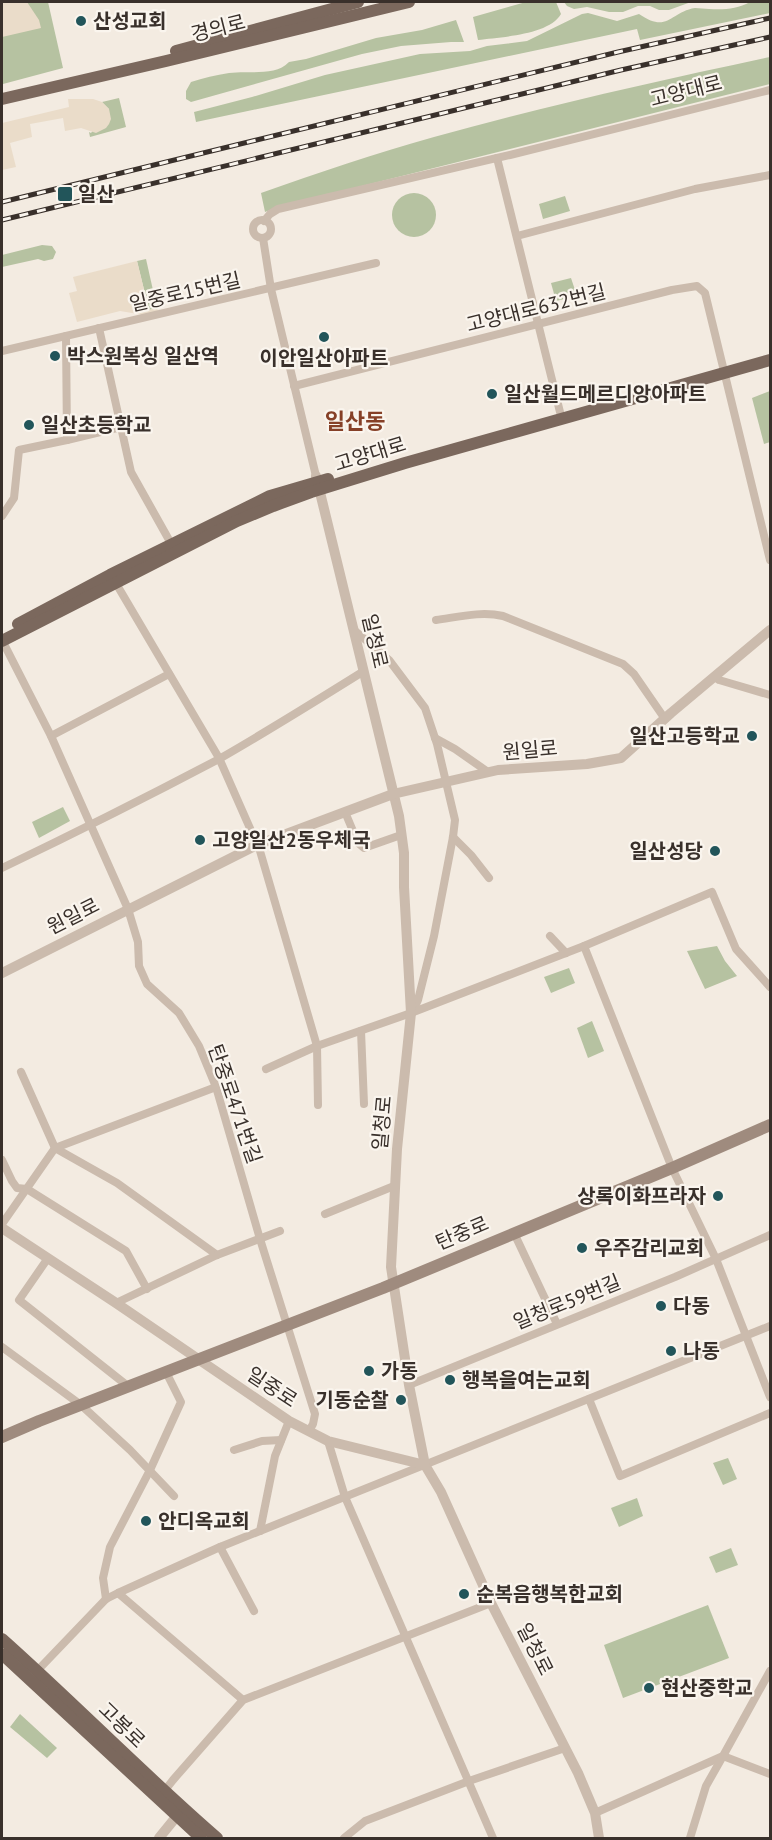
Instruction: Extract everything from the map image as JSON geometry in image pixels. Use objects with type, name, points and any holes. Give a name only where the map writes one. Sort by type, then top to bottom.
[{"type":"main road","name":"경의로","points":[[2,93],[164,54],[358,2]]},
{"type":"main road","name":"경의로","points":[[2,99],[166,62],[409,2]]},
{"type":"main road","name":"고양대로","points":[[318,482],[405,463],[771,354]]},
{"type":"main road","name":"고양대로","points":[[2,633],[175,548],[273,506],[318,482],[560,412],[723,369],[771,360]]},
{"type":"main road","name":"고양대로","points":[[2,641],[113,579]]},
{"type":"main road","name":"탄중로","points":[[2,1437],[39,1420],[393,1284],[771,1125]]},
{"type":"main road","name":"고봉로","points":[[2,1639],[37,1671],[161,1796]]},
{"type":"main road","name":"고봉로","points":[[2,1654],[180,1813],[217,1839]]},
{"type":"main road","name":"고봉로","points":[[180,1813],[201,1839]]},
{"type":"street","name":"고양대로","points":[[271,289],[263,238],[268,236],[271,230],[269,224],[264,221],[278,209],[497,158],[771,90]]},
{"type":"street","points":[[497,158],[560,412]]},
{"type":"street","points":[[517,236],[695,189],[771,175]]},
{"type":"street","name":"일중로15번길","points":[[2,351],[376,263]]},
{"type":"street","name":"고양대로632번길","points":[[294,386],[672,290],[697,286],[705,293],[723,369]]},
{"type":"street","points":[[271,289],[318,482]]},
{"type":"street","points":[[99,328],[133,478],[175,548]]},
{"type":"street","points":[[66,336],[67,440]]},
{"type":"street","points":[[723,369],[771,560]]},
{"type":"street","points":[[2,516],[14,498],[19,450],[121,427]]},
{"type":"street","name":"일청로","points":[[318,482],[393,794],[404,853],[411,1013],[394,1186],[390,1266],[409,1385],[425,1465],[441,1492],[491,1603],[565,1748],[595,1813],[599,1839]]},
{"type":"street","points":[[113,579],[219,758],[257,844],[317,1046],[318,1105]]},
{"type":"street","points":[[436,620],[492,613],[623,663],[634,674],[664,719]]},
{"type":"street","points":[[354,630],[389,660],[425,708],[435,738],[455,820],[434,936],[418,1000],[411,1013]]},
{"type":"street","name":"원일로","points":[[2,973],[257,844],[393,794],[488,772],[616,759],[626,754],[664,719],[771,630]]},
{"type":"street","name":"탄중로471번길","points":[[2,641],[51,736],[128,909],[138,942],[139,966],[147,984],[179,1013],[200,1046],[216,1087],[260,1239],[315,1414],[309,1431]]},
{"type":"street","points":[[2,868],[90,826],[219,758],[364,671]]},
{"type":"street","points":[[51,736],[169,675]]},
{"type":"street","points":[[715,677],[771,694]]},
{"type":"street","points":[[435,738],[488,772]]},
{"type":"street","points":[[345,812],[358,843],[364,848],[401,835]]},
{"type":"street","points":[[453,837],[489,878]]},
{"type":"street","points":[[266,1068],[317,1046],[411,1013],[584,946],[712,892],[736,949],[771,987]]},
{"type":"street","points":[[550,936],[566,953]]},
{"type":"street","points":[[584,946],[672,1168],[716,1259],[771,1397]]},
{"type":"street","points":[[361,1031],[364,1104]]},
{"type":"street","points":[[21,1072],[55,1148],[117,1183],[217,1255]]},
{"type":"street","points":[[2,1226],[55,1148],[216,1087]]},
{"type":"street","points":[[2,1160],[17,1188],[27,1188],[126,1251],[147,1288]]},
{"type":"street","points":[[325,1214],[394,1186]]},
{"type":"street","name":"일중로","points":[[2,1226],[289,1421],[328,1441],[425,1465]]},
{"type":"street","points":[[116,1303],[217,1255],[280,1231]]},
{"type":"street","points":[[514,1233],[557,1324]]},
{"type":"street","name":"일청로59번길","points":[[409,1385],[771,1235]]},
{"type":"street","points":[[48,1258],[19,1300],[129,1387]]},
{"type":"street","points":[[37,1671],[106,1599],[118,1593],[220,1547],[771,1326]]},
{"type":"street","points":[[2,1347],[81,1405],[130,1450],[174,1496]]},
{"type":"street","points":[[106,1599],[103,1578],[110,1547],[150,1470],[181,1402],[166,1372]]},
{"type":"street","points":[[589,1399],[620,1476],[771,1413]]},
{"type":"street","points":[[260,1531],[275,1456],[289,1421]]},
{"type":"street","name":"일중로","points":[[234,1450],[262,1441],[282,1440]]},
{"type":"street","points":[[328,1441],[345,1497],[494,1839]]},
{"type":"street","points":[[220,1547],[254,1611]]},
{"type":"street","points":[[118,1593],[243,1700]]},
{"type":"street","points":[[161,1796],[173,1779],[243,1700],[491,1603]]},
{"type":"street","points":[[690,1839],[706,1786],[771,1671]]},
{"type":"street","points":[[344,1839],[365,1821],[469,1781],[565,1748]]},
{"type":"street","points":[[595,1813],[723,1756],[771,1774]]},
{"type":"street","points":[[159,1839],[180,1813]]},
{"type":"green space","points":[[2,2],[48,2],[63,68],[3,84]]},
{"type":"green space","points":[[526,2],[556,2],[561,14],[555,21],[536,31],[478,40],[473,17]]},
{"type":"green space","points":[[564,2],[691,2],[669,10],[638,6],[623,12],[609,12],[587,7],[574,9]]},
{"type":"green space","points":[[750,2],[770,2],[770,13],[640,40],[637,29],[196,122],[194,112],[325,75],[420,54],[470,51],[487,46],[527,41],[582,14],[588,13],[617,21],[639,14],[649,20],[663,22],[695,8],[725,9]]},
{"type":"green space","points":[[456,20],[464,42],[401,46],[362,54],[191,102],[186,99],[186,91],[191,82],[200,79],[236,72],[276,70],[289,62],[376,38],[422,30]]},
{"type":"green space","points":[[770,57],[770,84],[265,212],[261,193],[391,150],[560,104]]},
{"type":"green space","points":[[119,98],[126,127],[90,137],[89,132],[91,133],[109,109],[102,102]]},
{"type":"green space","points":[[414,193],[429,200],[436,215],[429,230],[414,237],[399,230],[392,215],[399,200]]},
{"type":"green space","points":[[565,196],[570,211],[543,219],[539,204]]},
{"type":"green space","points":[[42,245],[52,246],[56,252],[53,259],[44,261],[38,259],[2,267],[2,255]]},
{"type":"green space","points":[[146,259],[157,308],[149,310],[137,261]]},
{"type":"green space","points":[[571,278],[577,296],[556,301],[551,283]]},
{"type":"green space","points":[[770,391],[770,442],[764,444],[752,398]]},
{"type":"green space","points":[[63,807],[70,821],[39,838],[32,822]]},
{"type":"green space","points":[[717,946],[737,976],[705,989],[687,951]]},
{"type":"green space","points":[[569,968],[575,983],[551,993],[544,977]]},
{"type":"green space","points":[[592,1021],[604,1051],[588,1058],[577,1028]]},
{"type":"green space","points":[[728,1458],[737,1479],[723,1485],[713,1463]]},
{"type":"green space","points":[[637,1498],[643,1516],[619,1527],[611,1508]]},
{"type":"green space","points":[[731,1548],[738,1565],[716,1573],[709,1557]]},
{"type":"green space","points":[[708,1605],[729,1658],[623,1698],[604,1645]]},
{"type":"green space","points":[[20,1714],[57,1748],[47,1758],[10,1727]]},
{"type":"shaded area","points":[[2,2],[27,2],[39,20],[41,28],[2,37]]},
{"type":"shaded area","points":[[68,99],[93,99],[102,102],[109,109],[111,119],[109,124],[96,133],[81,128],[65,131],[63,118],[30,124],[32,137],[10,143],[16,167],[2,170],[2,123],[69,107]]},
{"type":"shaded area","points":[[137,261],[149,310],[157,308],[158,311],[144,315],[120,311],[77,322],[69,293],[77,291],[73,277]]},
{"type":"railway","points":[[2,202],[618,52],[770,18]]},
{"type":"railway","points":[[2,220],[621,70],[770,37]]},
{"type":"place","name":"산성교회","points":[[81,21]]},
{"type":"place","name":"일산","points":[[65,194]]},
{"type":"place","name":"이안일산아파트","points":[[324,337]]},
{"type":"place","name":"박스원복싱 일산역","points":[[55,356]]},
{"type":"place","name":"일산월드메르디앙아파트","points":[[492,394]]},
{"type":"place","name":"일산초등학교","points":[[29,425]]},
{"type":"place","name":"일산고등학교","points":[[752,736]]},
{"type":"place","name":"고양일산2동우체국","points":[[200,840]]},
{"type":"place","name":"일산성당","points":[[715,851]]},
{"type":"place","name":"상록이화프라자","points":[[718,1196]]},
{"type":"place","name":"우주감리교회","points":[[582,1248]]},
{"type":"place","name":"다동","points":[[661,1306]]},
{"type":"place","name":"나동","points":[[671,1351]]},
{"type":"place","name":"가동","points":[[369,1371]]},
{"type":"place","name":"행복을여는교회","points":[[450,1380]]},
{"type":"place","name":"기동순찰","points":[[401,1400]]},
{"type":"place","name":"안디옥교회","points":[[146,1521]]},
{"type":"place","name":"순복음행복한교회","points":[[464,1594]]},
{"type":"place","name":"현산중학교","points":[[649,1688]]},
{"type":"district","name":"일산동","points":[[355,421]]}]
